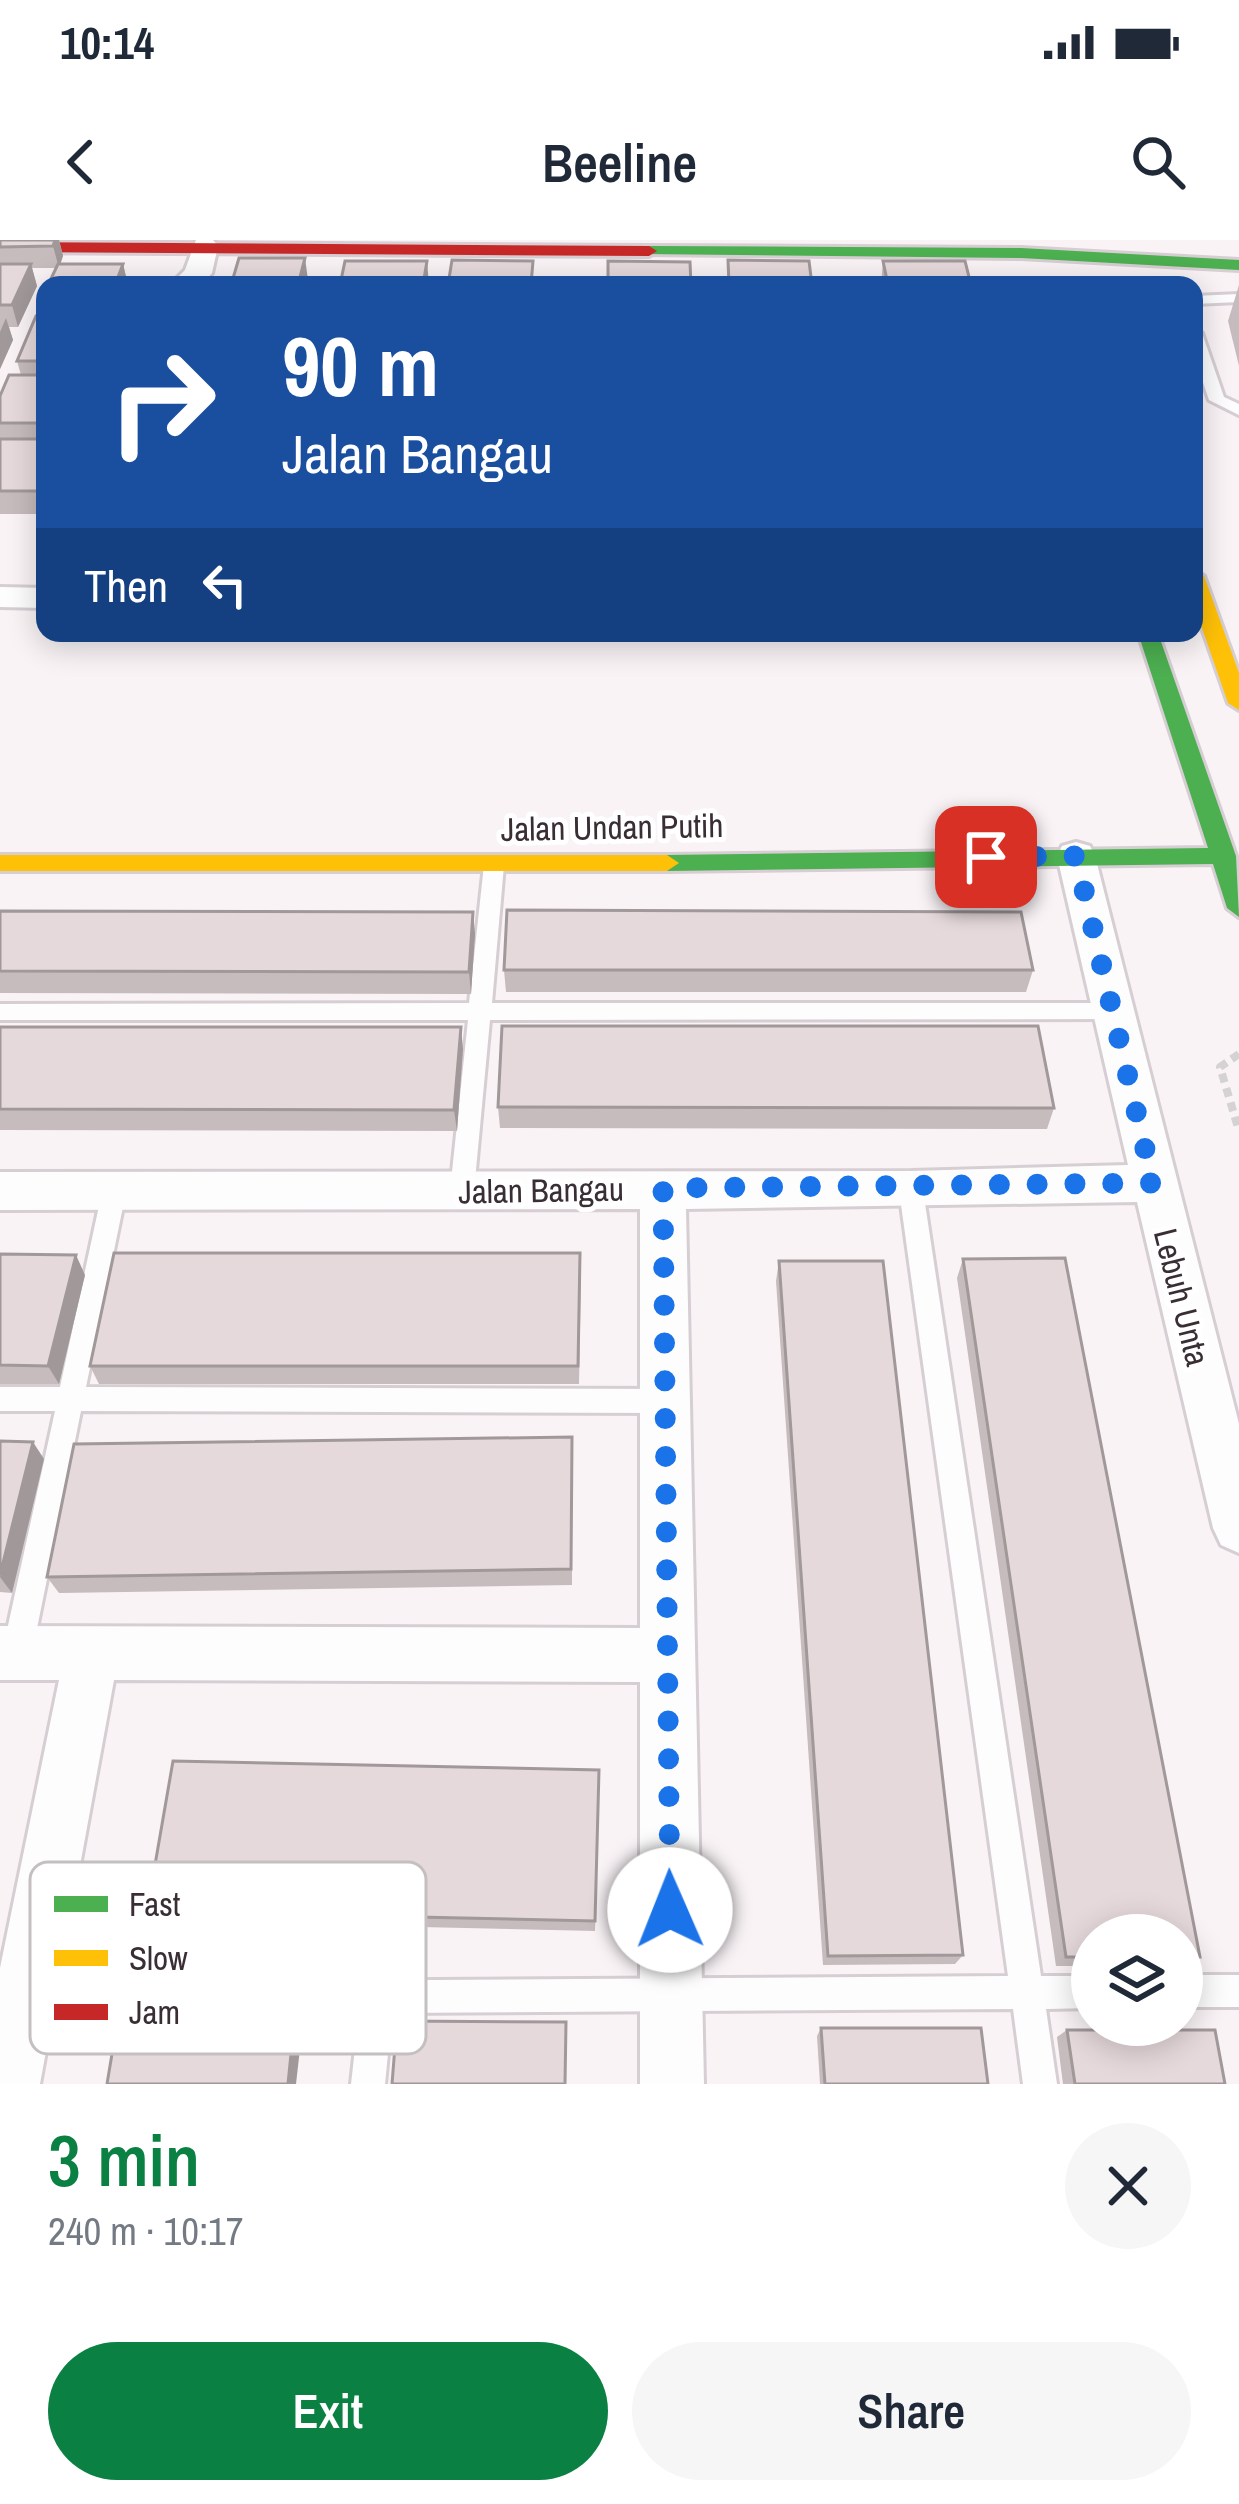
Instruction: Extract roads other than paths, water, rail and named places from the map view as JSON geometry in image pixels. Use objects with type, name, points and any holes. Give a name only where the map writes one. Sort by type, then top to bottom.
[{"type":"street","points":[[192,246],[198,273],[194,276]]},
{"type":"street","points":[[1020,246],[1027,276]]},
{"type":"street","points":[[0,248],[1020,246],[1239,265]]},
{"type":"street","points":[[0,597],[36,598]]},
{"type":"street","points":[[1203,602],[1239,704]]},
{"type":"street","points":[[1151,642],[1239,908]]},
{"type":"street","name":"Lebuh Unta","points":[[1076,856],[1239,1528]]},
{"type":"street","name":"Jalan Undan Putih","points":[[0,863],[494,865],[1224,856]]},
{"type":"street","name":"Jalan Bangau","points":[[0,1191],[911,1190],[1153,1183]]},
{"type":"street","points":[[663,1188],[671,2084]]},
{"type":"street","points":[[8,1653],[667,1654]]},
{"type":"street","points":[[44,1862],[92,1653]]},
{"type":"street","points":[[8,2084],[12,1999],[30,1921]]},
{"type":"lane","points":[[1203,300],[1239,298]]},
{"type":"lane","points":[[1203,359],[1217,400],[1239,410]]},
{"type":"lane","points":[[463,1191],[494,865]]},
{"type":"lane","points":[[0,1012],[1114,1011]]},
{"type":"lane","points":[[911,1190],[1040,2084]]},
{"type":"lane","points":[[8,1653],[73,1399],[114,1192]]},
{"type":"lane","points":[[0,1399],[665,1401]]},
{"type":"lane","points":[[1203,1991],[1239,1991]]},
{"type":"lane","points":[[426,1997],[1071,1992]]},
{"type":"lane","points":[[368,2084],[371,2054]]}]
